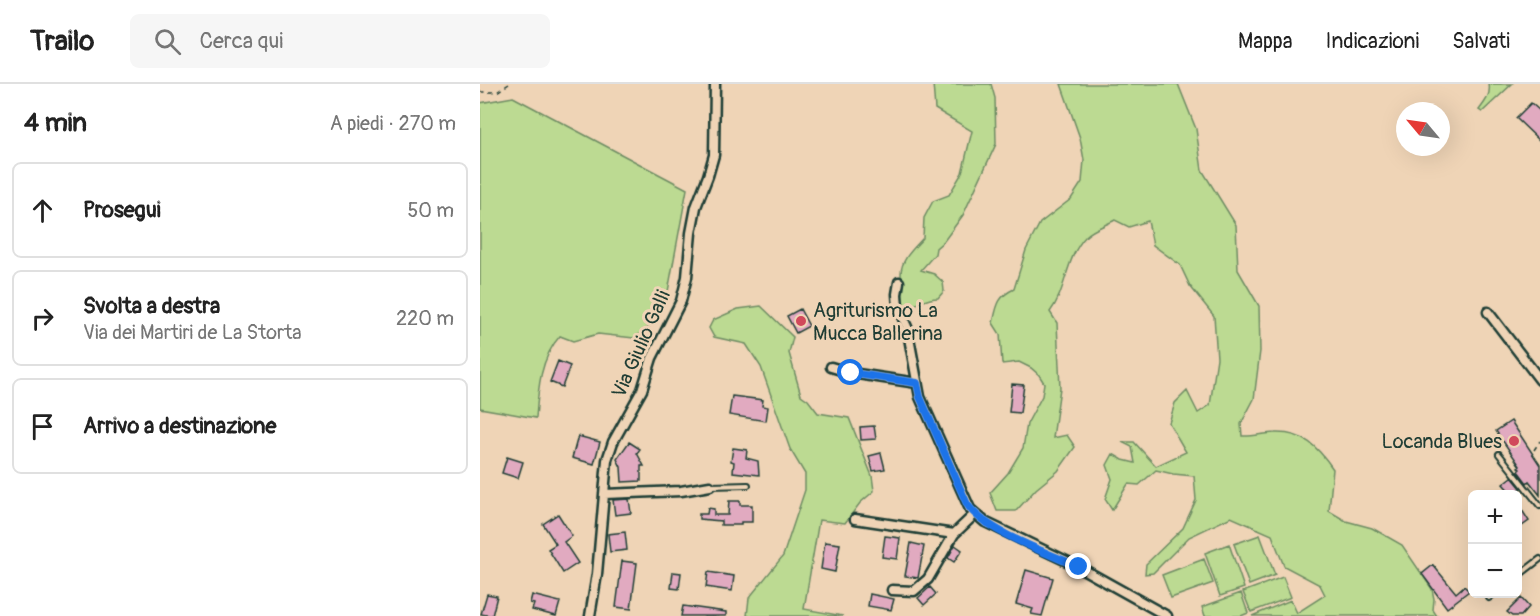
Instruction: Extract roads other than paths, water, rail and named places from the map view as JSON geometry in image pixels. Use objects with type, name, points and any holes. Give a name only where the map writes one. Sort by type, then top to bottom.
[{"type":"street","name":"Via Giulio Galli","points":[[590,616],[597,574],[609,453],[624,420],[642,390],[652,358],[681,301],[696,207],[714,155],[715,84]]},
{"type":"street","points":[[899,282],[898,308],[907,327],[920,397],[967,504],[975,514],[1010,536],[1079,567],[1167,616]]},
{"type":"street","points":[[1488,312],[1540,380]]},
{"type":"street","points":[[831,367],[851,373],[917,383]]},
{"type":"street","points":[[604,494],[681,491],[710,486]]},
{"type":"street","points":[[892,590],[914,591],[928,579],[954,534],[975,514]]},
{"type":"street","points":[[855,519],[954,534]]},
{"type":"lane","points":[[1499,454],[1540,507]]},
{"type":"lane","points":[[710,486],[748,484]]},
{"type":"lane","points":[[1522,573],[1540,559]]},
{"type":"place","name":"Agriturismo La Mucca Ballerina","points":[[801,321]]},
{"type":"place","name":"Locanda Blues","points":[[1514,441]]}]
